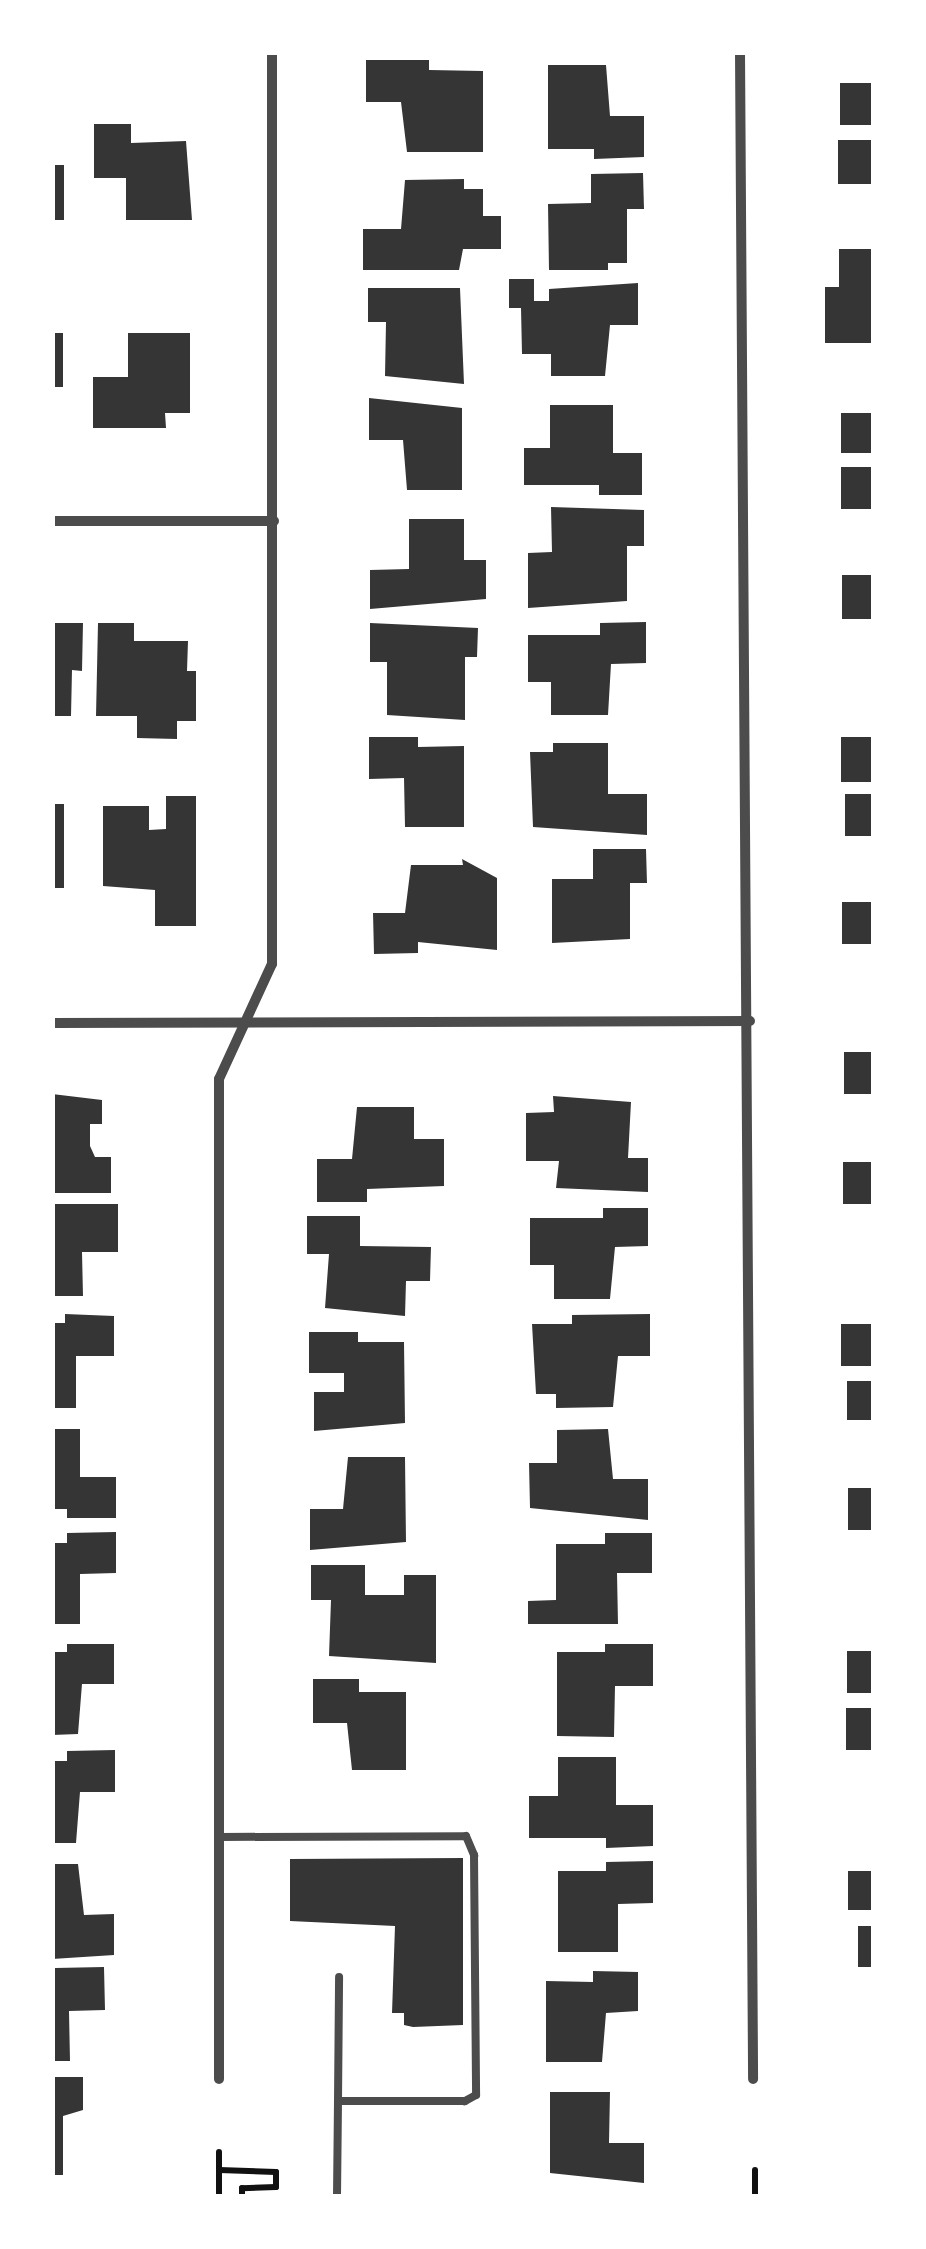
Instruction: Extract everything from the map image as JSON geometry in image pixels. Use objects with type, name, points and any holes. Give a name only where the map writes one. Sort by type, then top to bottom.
[{"type":"street","points":[[220,2079],[219,1078],[272,964],[272,52]]},
{"type":"street","points":[[740,52],[750,1021],[753,2079]]},
{"type":"street","points":[[52,521],[274,521]]},
{"type":"street","points":[[52,1023],[750,1021]]},
{"type":"lane","points":[[219,1837],[466,1836],[474,1855],[476,2095],[465,2101],[338,2102]]},
{"type":"lane","points":[[336,2196],[338,1977]]},
{"type":"path","points":[[219,2196],[220,2152]]},
{"type":"path","points":[[219,2170],[276,2172],[276,2187],[242,2188],[242,2196]]},
{"type":"path","points":[[756,2170],[756,2196]]},
{"type":"building","points":[[366,60],[429,60],[429,70],[483,71],[483,152],[407,152],[401,102],[366,102]]},
{"type":"building","points":[[548,65],[606,65],[610,116],[644,116],[644,157],[594,159],[594,149],[548,149]]},
{"type":"building","points":[[840,83],[874,83],[874,125],[840,125]]},
{"type":"building","points":[[94,124],[131,124],[131,143],[186,141],[192,220],[126,220],[126,178],[94,178]]},
{"type":"building","points":[[838,140],[874,140],[874,184],[838,184]]},
{"type":"building","points":[[52,165],[64,165],[64,220],[52,220]]},
{"type":"building","points":[[643,173],[644,209],[627,209],[627,263],[608,263],[608,270],[549,270],[548,204],[591,203],[591,174]]},
{"type":"building","points":[[464,179],[464,189],[483,189],[483,216],[501,216],[501,249],[463,249],[459,270],[363,270],[363,229],[401,229],[405,180]]},
{"type":"building","points":[[839,249],[874,249],[874,343],[825,343],[825,287],[839,287]]},
{"type":"building","points":[[509,279],[534,279],[534,301],[549,301],[549,289],[638,283],[638,325],[610,325],[605,376],[551,376],[551,354],[522,354],[521,308],[509,308]]},
{"type":"building","points":[[368,288],[460,288],[464,384],[385,376],[386,322],[368,322]]},
{"type":"building","points":[[52,333],[63,333],[63,387],[52,387]]},
{"type":"building","points":[[128,333],[190,333],[190,413],[165,413],[166,428],[93,428],[93,377],[128,377]]},
{"type":"building","points":[[369,398],[462,408],[462,490],[407,490],[403,440],[369,440]]},
{"type":"building","points":[[550,405],[613,405],[613,453],[642,453],[642,495],[599,495],[599,485],[524,485],[524,448],[550,448]]},
{"type":"building","points":[[841,413],[874,413],[874,453],[841,453]]},
{"type":"building","points":[[841,467],[874,467],[874,509],[841,509]]},
{"type":"building","points":[[551,507],[644,510],[644,546],[627,546],[627,601],[528,608],[528,553],[552,552]]},
{"type":"building","points":[[409,519],[464,519],[464,560],[486,560],[486,599],[370,609],[370,570],[409,569]]},
{"type":"building","points":[[842,575],[874,575],[874,619],[842,619]]},
{"type":"building","points":[[646,622],[646,663],[611,664],[608,715],[551,715],[551,682],[528,682],[528,635],[600,635],[600,623]]},
{"type":"building","points":[[52,623],[83,623],[82,671],[72,670],[71,716],[52,716]]},
{"type":"building","points":[[98,623],[134,623],[134,641],[188,641],[187,671],[196,671],[196,721],[177,721],[177,739],[137,738],[137,716],[96,716]]},
{"type":"building","points":[[370,623],[478,628],[477,657],[465,657],[465,720],[387,715],[387,662],[370,662]]},
{"type":"building","points":[[369,737],[418,737],[418,747],[464,746],[464,827],[405,827],[404,778],[369,779]]},
{"type":"building","points":[[841,737],[874,737],[874,782],[841,782]]},
{"type":"building","points":[[553,743],[608,743],[608,794],[647,794],[647,835],[533,827],[530,752],[553,752]]},
{"type":"building","points":[[845,794],[874,794],[874,836],[845,836]]},
{"type":"building","points":[[166,796],[196,796],[196,926],[155,926],[155,890],[103,886],[103,806],[149,806],[149,830],[166,829]]},
{"type":"building","points":[[52,804],[64,804],[64,888],[52,888]]},
{"type":"building","points":[[593,849],[646,849],[647,883],[630,883],[630,939],[552,943],[552,879],[593,879]]},
{"type":"building","points":[[462,859],[497,878],[497,950],[418,942],[418,953],[374,954],[373,913],[405,913],[411,865],[463,865]]},
{"type":"building","points":[[842,902],[874,902],[874,944],[842,944]]},
{"type":"building","points":[[844,1052],[874,1052],[874,1094],[844,1094]]},
{"type":"building","points":[[52,1094],[102,1100],[102,1124],[90,1124],[90,1146],[95,1157],[111,1157],[111,1193],[52,1193]]},
{"type":"building","points":[[553,1096],[631,1102],[628,1158],[648,1158],[648,1192],[556,1188],[559,1161],[526,1161],[526,1113],[554,1112]]},
{"type":"building","points":[[357,1107],[414,1107],[414,1139],[444,1139],[444,1186],[367,1189],[367,1202],[317,1202],[317,1159],[352,1159]]},
{"type":"building","points":[[843,1162],[874,1162],[874,1204],[843,1204]]},
{"type":"building","points":[[52,1204],[118,1204],[118,1252],[82,1252],[83,1296],[52,1296]]},
{"type":"building","points":[[603,1208],[648,1208],[648,1246],[615,1247],[610,1299],[554,1299],[554,1265],[530,1265],[530,1218],[603,1218]]},
{"type":"building","points":[[307,1216],[360,1216],[360,1246],[431,1247],[430,1281],[406,1281],[405,1316],[325,1308],[329,1254],[307,1254]]},
{"type":"building","points":[[65,1314],[114,1316],[114,1356],[76,1356],[76,1408],[52,1408],[52,1323],[65,1323]]},
{"type":"building","points":[[650,1314],[650,1356],[618,1356],[613,1407],[556,1408],[556,1394],[536,1394],[532,1324],[572,1324],[572,1315]]},
{"type":"building","points":[[841,1324],[874,1324],[874,1366],[841,1366]]},
{"type":"building","points":[[309,1332],[358,1332],[358,1342],[404,1342],[405,1423],[314,1431],[314,1392],[344,1392],[344,1373],[309,1373]]},
{"type":"building","points":[[847,1381],[874,1381],[874,1420],[847,1420]]},
{"type":"building","points":[[52,1429],[80,1429],[80,1477],[116,1477],[116,1518],[67,1518],[67,1509],[52,1509]]},
{"type":"building","points":[[608,1429],[613,1479],[648,1479],[648,1520],[530,1508],[529,1463],[557,1463],[557,1430]]},
{"type":"building","points":[[348,1457],[405,1457],[406,1542],[310,1550],[310,1509],[343,1509]]},
{"type":"building","points":[[848,1488],[874,1488],[874,1530],[848,1530]]},
{"type":"building","points":[[116,1532],[116,1573],[80,1574],[80,1624],[52,1624],[52,1543],[67,1543],[67,1533]]},
{"type":"building","points":[[605,1533],[652,1533],[652,1573],[617,1573],[618,1624],[528,1624],[528,1601],[556,1600],[556,1544],[605,1544]]},
{"type":"building","points":[[311,1565],[365,1565],[365,1595],[404,1595],[404,1575],[436,1575],[436,1663],[329,1656],[331,1600],[311,1600]]},
{"type":"building","points":[[67,1644],[114,1644],[114,1684],[82,1684],[78,1734],[52,1735],[52,1652],[67,1652]]},
{"type":"building","points":[[605,1644],[653,1644],[653,1686],[615,1686],[614,1737],[557,1736],[557,1652],[605,1652]]},
{"type":"building","points":[[847,1651],[874,1651],[874,1693],[847,1693]]},
{"type":"building","points":[[313,1679],[359,1679],[359,1692],[406,1692],[406,1770],[352,1770],[347,1723],[313,1723]]},
{"type":"building","points":[[846,1708],[874,1708],[874,1750],[846,1750]]},
{"type":"building","points":[[115,1750],[115,1792],[80,1792],[76,1843],[52,1843],[52,1761],[67,1761],[67,1751]]},
{"type":"building","points":[[558,1757],[616,1757],[616,1805],[653,1805],[653,1846],[606,1848],[606,1838],[529,1838],[529,1796],[558,1796]]},
{"type":"building","points":[[463,1858],[463,2025],[413,2027],[404,2025],[404,2013],[392,2013],[395,1926],[290,1921],[290,1859]]},
{"type":"building","points":[[653,1861],[653,1903],[618,1904],[618,1952],[558,1952],[558,1871],[606,1871],[606,1862]]},
{"type":"building","points":[[52,1864],[78,1864],[84,1915],[114,1914],[114,1955],[52,1959]]},
{"type":"building","points":[[848,1871],[874,1871],[874,1910],[848,1910]]},
{"type":"building","points":[[858,1926],[874,1926],[874,1967],[858,1967]]},
{"type":"building","points":[[104,1967],[105,2010],[69,2011],[70,2061],[52,2061],[55,1968]]},
{"type":"building","points":[[593,1971],[638,1972],[638,2011],[606,2013],[602,2062],[546,2062],[546,1981],[593,1982]]},
{"type":"building","points":[[52,2077],[83,2077],[83,2110],[63,2116],[63,2175],[52,2175]]},
{"type":"building","points":[[550,2092],[610,2092],[609,2143],[644,2143],[644,2183],[550,2173]]}]
